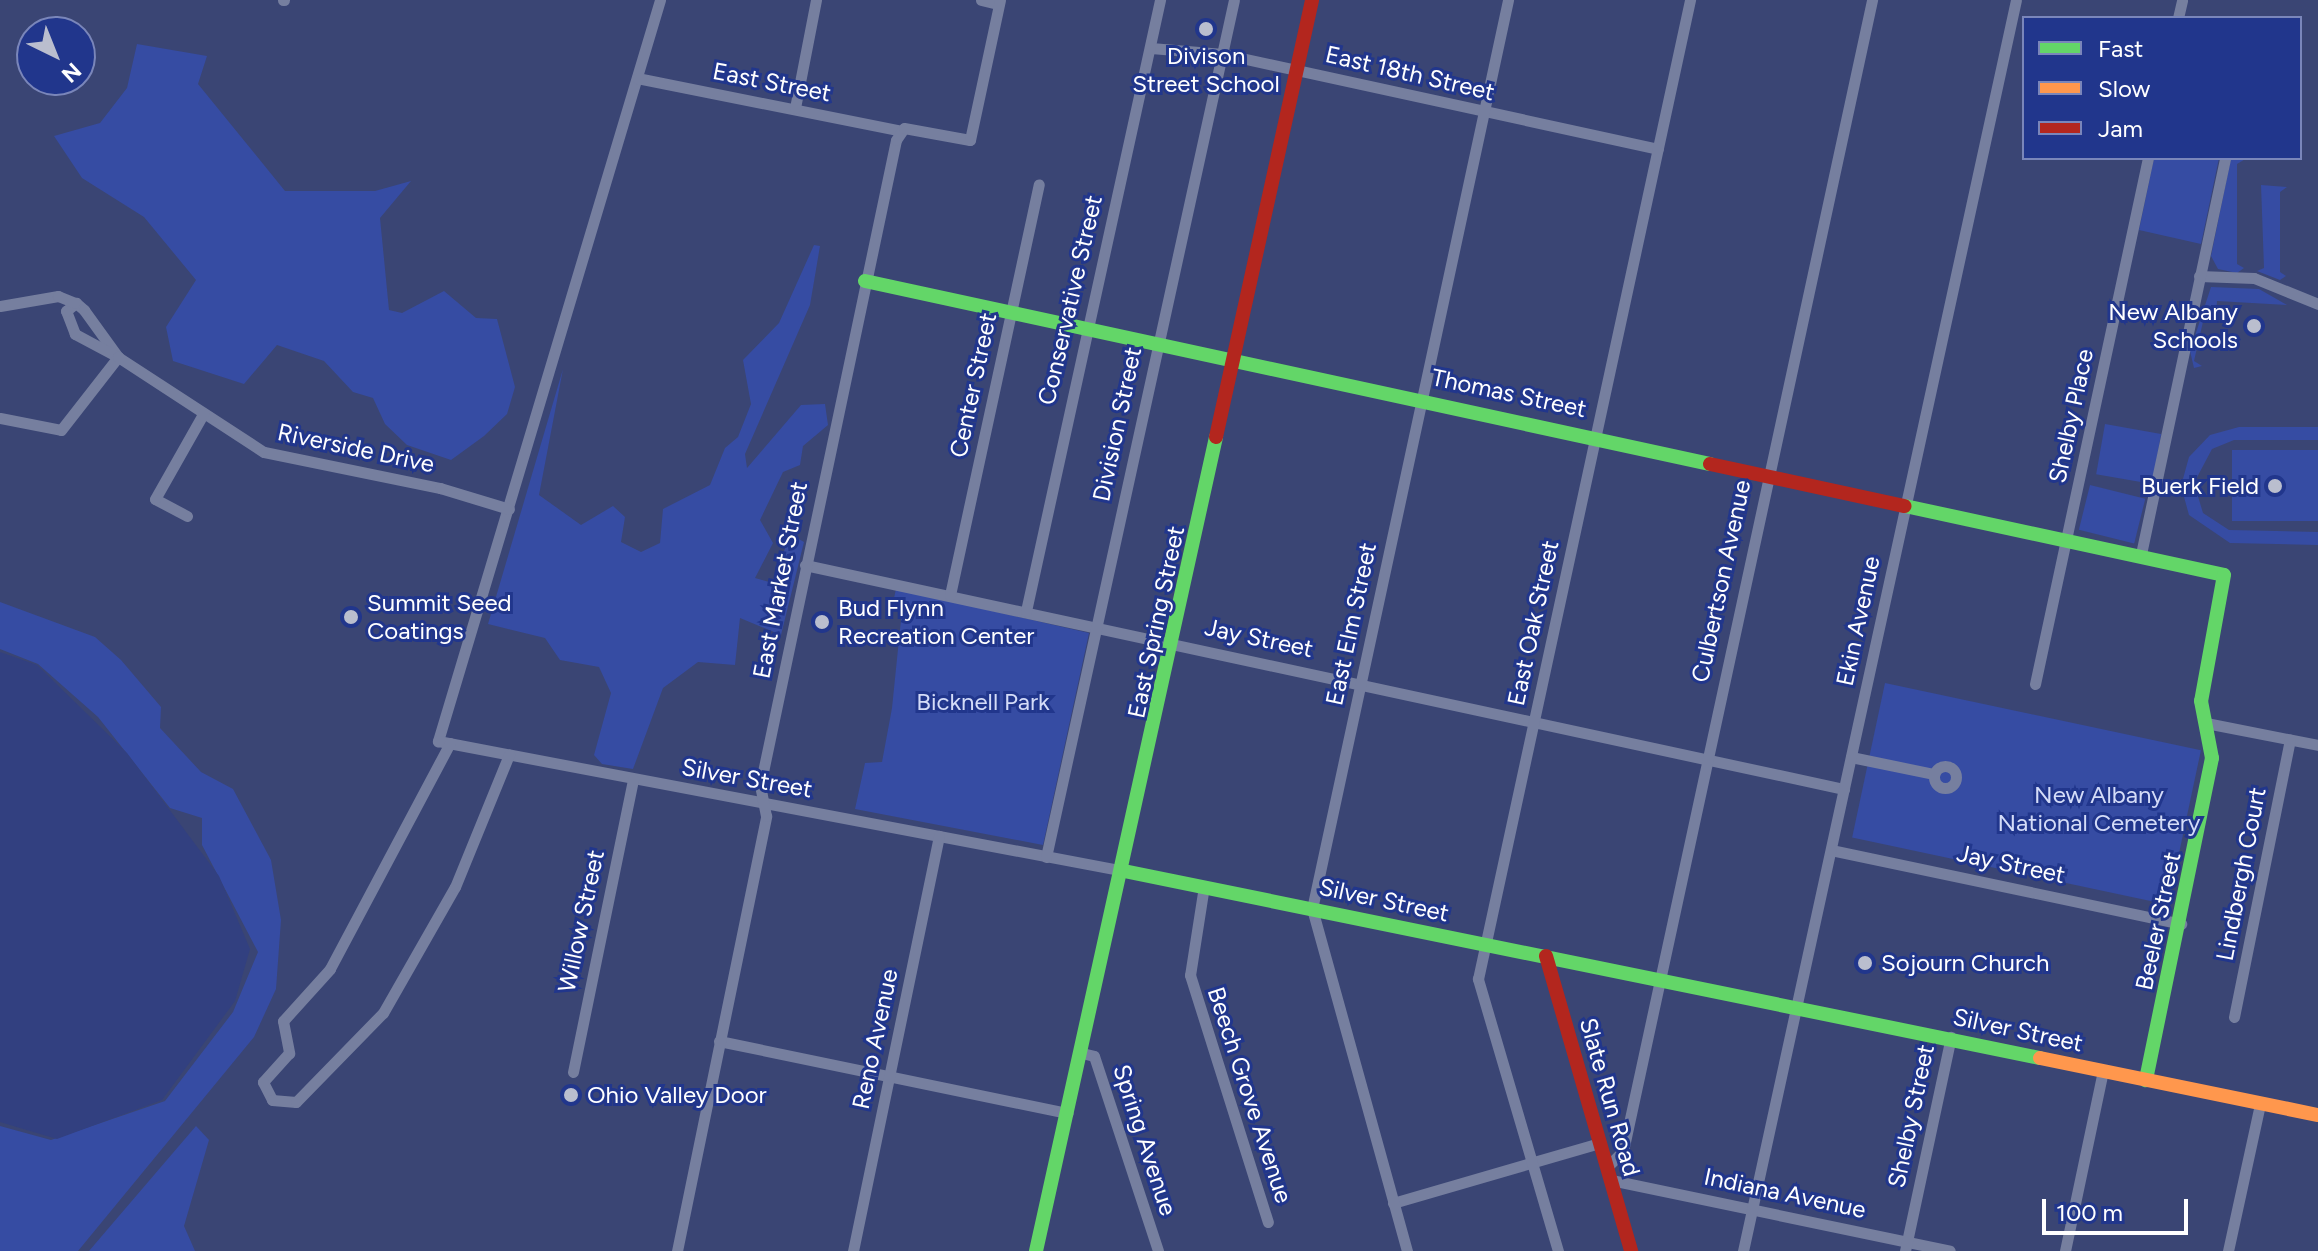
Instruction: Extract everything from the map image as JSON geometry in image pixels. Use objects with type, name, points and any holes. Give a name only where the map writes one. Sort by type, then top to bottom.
[{"type":"main road","name":"East Spring Street","points":[[1036,1251],[1175,643],[1312,0]]},
{"type":"main road","name":"Thomas Street","points":[[865,281],[1157,340],[2141,554]]},
{"type":"main road","name":"Beeler Street","points":[[2141,554],[2224,575],[2201,701],[2212,758],[2181,924],[2146,1080]]},
{"type":"main road","name":"Silver Street","points":[[1124,871],[1797,1005],[2318,1115]]},
{"type":"main road","name":"Slate Run Road","points":[[1546,956],[1631,1251]]},
{"type":"street","points":[[509,755],[455,887],[383,1013],[296,1102],[272,1100],[263,1082],[289,1053],[283,1021],[330,969],[444,742],[509,509],[660,0]]},
{"type":"street","points":[[795,108],[816,0]]},
{"type":"street","points":[[898,130],[970,140],[1000,2],[981,0]]},
{"type":"street","name":"Conservative Street","points":[[1026,611],[1085,327],[1160,0]]},
{"type":"street","name":"Division Street","points":[[1046,857],[1234,0]]},
{"type":"street","name":"East Elm Street","points":[[1407,1251],[1312,909],[1508,0]]},
{"type":"street","name":"East Oak Street","points":[[1558,1251],[1478,979],[1690,0]]},
{"type":"street","name":"Culbertson Avenue","points":[[1609,1173],[1623,1151],[1767,471],[1872,0]]},
{"type":"street","name":"Ekin Avenue","points":[[1743,1251],[2016,0]]},
{"type":"street","name":"East 18th Street","points":[[1151,48],[1223,54],[1658,149]]},
{"type":"street","name":"East Street","points":[[637,78],[898,130]]},
{"type":"street","name":"East Market Street","points":[[677,1251],[763,803],[760,786],[898,130]]},
{"type":"street","name":"Shelby Place","points":[[2035,684],[2148,160]]},
{"type":"street","points":[[2141,554],[2225,160]]},
{"type":"street","name":"Center Street","points":[[950,595],[1039,185]]},
{"type":"street","points":[[2199,276],[2254,278],[2318,304]]},
{"type":"street","points":[[0,306],[58,296],[76,303],[118,357]]},
{"type":"street","points":[[76,303],[66,311],[75,334],[118,357]]},
{"type":"street","points":[[0,418],[61,430],[118,357]]},
{"type":"street","name":"Riverside Drive","points":[[118,357],[264,452],[509,509]]},
{"type":"street","points":[[187,516],[155,499],[203,414]]},
{"type":"street","name":"Jay Street","points":[[805,565],[1535,718],[1844,789]]},
{"type":"street","points":[[2206,723],[2318,745]]},
{"type":"street","name":"Lindbergh Court","points":[[2234,1017],[2290,740]]},
{"type":"street","name":"Silver Street","points":[[444,742],[1124,871]]},
{"type":"street","points":[[1851,757],[1934,774]]},
{"type":"street","name":"Willow Street","points":[[573,1072],[633,779]]},
{"type":"street","name":"Reno Avenue","points":[[853,1251],[939,836]]},
{"type":"street","name":"Jay Street","points":[[1831,850],[2181,924]]},
{"type":"street","name":"Beech Grove Avenue","points":[[1204,886],[1190,975],[1268,1222]]},
{"type":"street","name":"Shelby Street","points":[[1906,1246],[1951,1037]]},
{"type":"street","points":[[719,1041],[1068,1113]]},
{"type":"street","name":"Spring Avenue","points":[[1082,1053],[1094,1056],[1158,1251]]},
{"type":"street","points":[[2065,1251],[2103,1071]]},
{"type":"street","points":[[2228,1251],[2260,1104]]},
{"type":"street","points":[[1393,1203],[1600,1143]]},
{"type":"street","name":"Indiana Avenue","points":[[1609,1173],[1906,1246],[1950,1251]]},
{"type":"green space","points":[[137,44],[207,56],[198,84],[285,191],[375,191],[411,181],[380,218],[389,310],[402,313],[444,291],[476,318],[497,319],[515,387],[507,414],[484,436],[451,460],[407,445],[385,424],[373,398],[353,392],[324,361],[277,345],[244,384],[173,361],[166,327],[196,280],[144,217],[82,178],[54,136],[100,123],[127,88]]},
{"type":"green space","points":[[2154,160],[2219,160],[2201,244],[2139,230]]},
{"type":"green space","points":[[2231,160],[2244,160],[2237,164],[2237,264],[2244,268],[2237,273],[2218,269],[2211,256]]},
{"type":"green space","points":[[2261,185],[2287,187],[2280,192],[2280,272],[2286,276],[2280,280],[2257,271],[2264,268]]},
{"type":"green space","points":[[814,245],[820,246],[810,305],[745,454],[747,468],[801,405],[825,404],[828,425],[803,446],[800,465],[783,472],[760,520],[773,543],[755,578],[773,583],[790,534],[804,542],[781,635],[740,618],[735,665],[698,662],[663,688],[633,769],[602,764],[594,755],[611,693],[599,667],[560,660],[545,638],[488,624],[563,369],[539,495],[581,525],[613,506],[625,517],[621,542],[641,552],[660,543],[663,509],[710,485],[725,448],[738,437],[751,404],[743,360],[779,323]]},
{"type":"green space","points":[[2211,287],[2259,289],[2287,305],[2217,301],[2216,314],[2205,313],[2194,361],[2202,366],[2194,368],[2190,351]]},
{"type":"green space","points":[[2105,424],[2161,434],[2152,484],[2096,474]]},
{"type":"green space","points":[[2239,427],[2318,427],[2318,440],[2234,440],[2212,449],[2194,483],[2203,513],[2229,530],[2318,532],[2318,545],[2230,543],[2189,515],[2181,486],[2189,457],[2210,435]]},
{"type":"green space","name":"Buerk Field","points":[[2232,450],[2318,450],[2318,521],[2232,521]]},
{"type":"green space","points":[[2090,485],[2145,499],[2134,543],[2079,530]]},
{"type":"green space","name":"Bicknell Park","points":[[896,589],[1089,633],[1043,845],[855,809],[865,763],[882,762],[892,708],[902,610],[892,607]]},
{"type":"green space","points":[[0,602],[95,637],[121,660],[161,707],[160,728],[201,772],[233,789],[271,860],[281,920],[276,989],[254,1037],[78,1251],[0,1251],[0,1126],[51,1140],[165,1101],[233,1012],[258,952],[202,845],[202,818],[170,808],[98,717],[38,664],[0,649]]},
{"type":"green space","name":"New Albany National Cemetery","points":[[1885,683],[2201,750],[2168,905],[1852,838]]},
{"type":"green space","points":[[196,1126],[209,1140],[184,1226],[195,1251],[89,1251]]},
{"type":"shaded area","points":[[0,652],[37,665],[127,753],[219,876],[250,949],[235,1001],[162,1100],[57,1139],[0,1122]]},
{"type":"traffic: fast","points":[[865,281],[1710,464]]},
{"type":"traffic: fast","points":[[1036,1251],[1216,437]]},
{"type":"traffic: fast","points":[[1905,506],[2224,575],[2201,701],[2212,758],[2146,1080]]},
{"type":"traffic: fast","points":[[1124,871],[2040,1058]]},
{"type":"traffic: slow","points":[[2040,1058],[2318,1115]]},
{"type":"traffic: jam","points":[[1216,437],[1312,0]]},
{"type":"traffic: jam","points":[[1710,464],[1905,506]]},
{"type":"traffic: jam","points":[[1546,956],[1631,1251]]},
{"type":"place","name":"Divison Street School","points":[[1206,29]]},
{"type":"place","name":"New Albany Schools","points":[[2254,326]]},
{"type":"place","name":"Buerk Field","points":[[2275,486]]},
{"type":"place","name":"Summit Seed Coatings","points":[[351,617]]},
{"type":"place","name":"Bud Flynn Recreation Center","points":[[822,622]]},
{"type":"place","name":"Sojourn Church","points":[[1865,963]]},
{"type":"place","name":"Ohio Valley Door","points":[[571,1095]]}]
